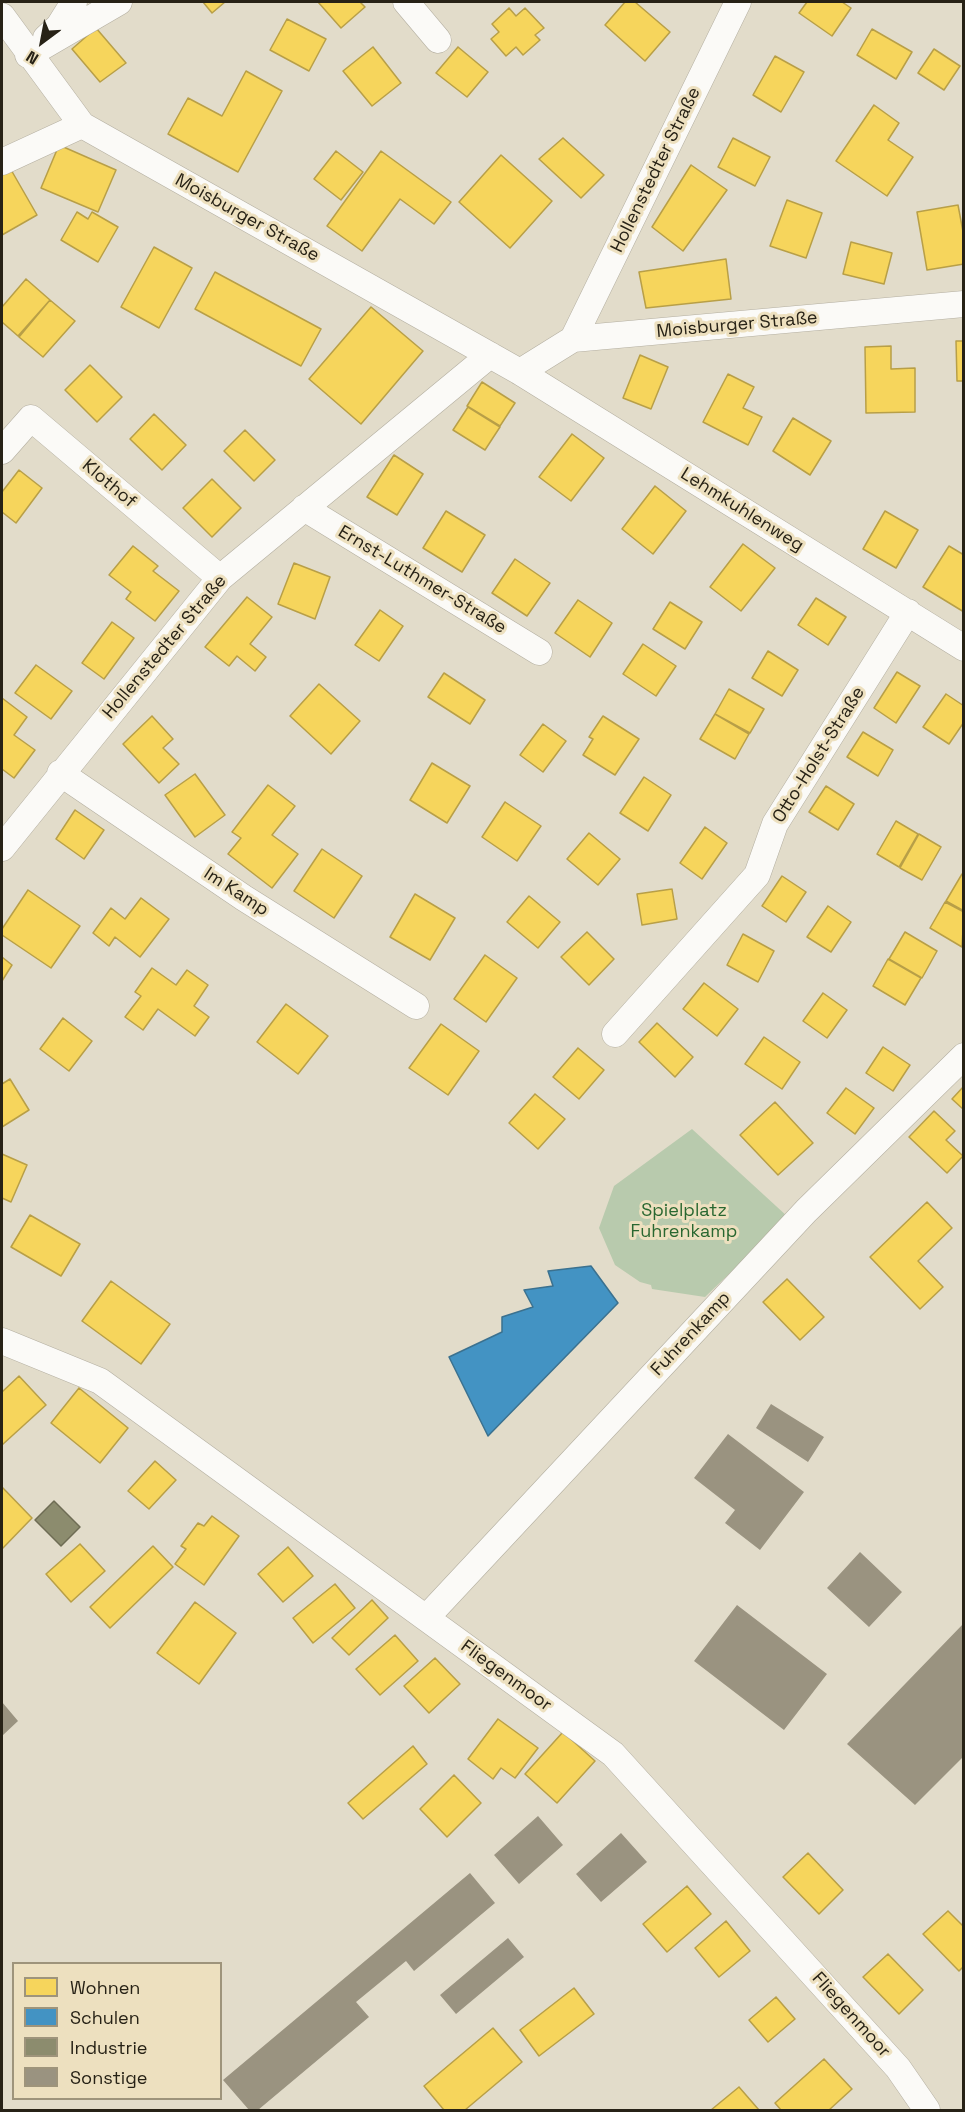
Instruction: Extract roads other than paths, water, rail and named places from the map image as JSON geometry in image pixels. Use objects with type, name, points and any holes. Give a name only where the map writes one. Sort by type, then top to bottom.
[{"type":"street","points":[[28,55],[59,26],[74,2]]},
{"type":"street","points":[[28,55],[119,2]]},
{"type":"street","points":[[406,2],[438,40]]},
{"type":"street","name":"Hollenstedter Straße","points":[[573,339],[738,2]]},
{"type":"street","points":[[2,16],[28,55],[82,125],[2,162]]},
{"type":"street","name":"Moisburger Straße","points":[[82,125],[520,372],[573,339],[963,304]]},
{"type":"street","name":"Hollenstedter Straße","points":[[2,848],[60,773],[220,578],[490,355]]},
{"type":"street","name":"Lehmkuhlenweg","points":[[520,372],[963,648]]},
{"type":"street","name":"Klothof","points":[[2,451],[31,418],[220,578]]},
{"type":"street","name":"Ernst-Luthmer-Straße","points":[[304,508],[540,652]]},
{"type":"street","name":"Otto-Holst-Straße","points":[[615,1034],[757,875],[775,824],[908,612]]},
{"type":"street","name":"Im Kamp","points":[[60,773],[244,898],[416,1006]]},
{"type":"street","name":"Fuhrenkamp","points":[[426,1618],[806,1211],[963,1056]]},
{"type":"street","name":"Fliegenmoor","points":[[2,1341],[100,1381],[613,1754],[891,2060],[927,2110]]},
{"type":"park label","name":"Spielplatz Fuhrenkamp","points":[[684,1221]]}]
